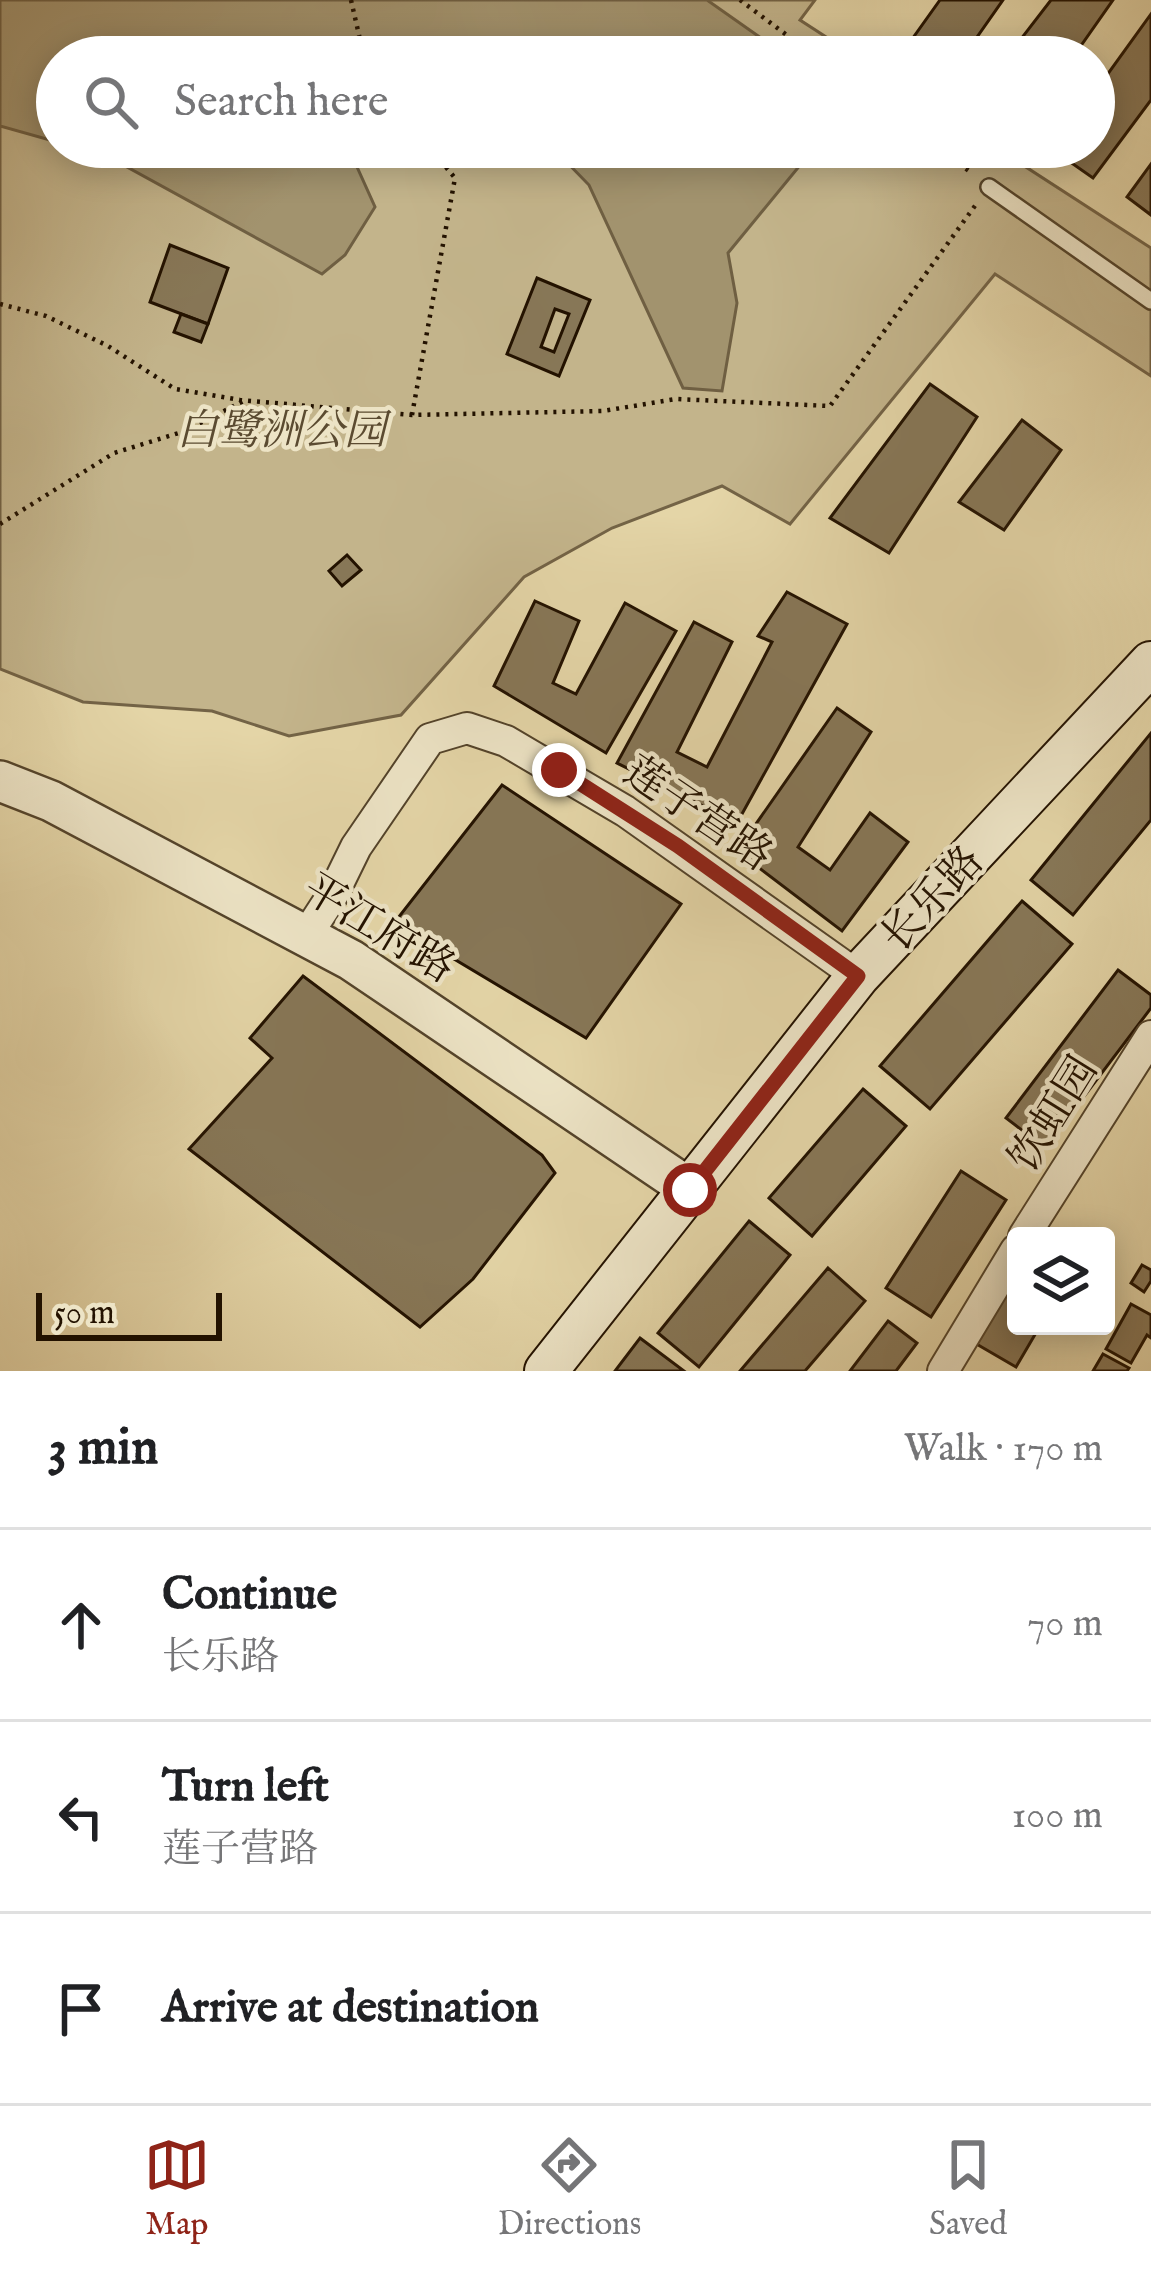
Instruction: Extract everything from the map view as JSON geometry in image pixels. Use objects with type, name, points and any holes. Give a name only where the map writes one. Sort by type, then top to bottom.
[{"type":"main road","name":"长乐路","points":[[546,1371],[858,976],[1147,676]]},
{"type":"street","name":"莲子营路","points":[[306,936],[356,848],[430,739],[467,728],[506,741],[626,811],[858,976]]},
{"type":"street","name":"平江府路","points":[[0,782],[51,801],[351,960],[690,1190]]},
{"type":"street","name":"饮虹园","points":[[1030,1227],[1151,1036]]},
{"type":"street","points":[[943,1371],[1007,1265]]},
{"type":"lane","points":[[989,187],[1151,301]]},
{"type":"path","points":[[351,0],[359,36]]},
{"type":"path","points":[[740,0],[788,36]]},
{"type":"path","points":[[412,416],[455,178],[447,168]]},
{"type":"path","points":[[0,304],[46,316],[108,346],[176,389],[244,401],[412,416],[602,411],[676,399],[830,406],[989,187],[964,168]]},
{"type":"path","points":[[0,524],[114,453],[182,432],[244,401]]},
{"type":"green space","name":"白鹭洲公园","points":[[0,0],[815,0],[800,20],[825,36],[36,36],[36,168],[1027,168],[1151,248],[1151,376],[995,274],[790,524],[722,486],[612,528],[524,577],[401,715],[289,736],[212,711],[83,702],[0,669]]},
{"type":"shaded area","points":[[0,0],[707,0],[758,36],[36,36],[36,136],[0,126]]},
{"type":"shaded area","points":[[129,168],[357,168],[375,207],[345,255],[322,274]]},
{"type":"shaded area","points":[[572,168],[798,168],[728,253],[737,303],[722,391],[683,388],[589,185]]},
{"type":"building","points":[[940,0],[1003,0],[978,36],[914,36]]},
{"type":"building","points":[[1051,0],[1113,0],[1088,36],[1023,36]]},
{"type":"building","points":[[1151,14],[1151,100],[1115,148],[1115,64]]},
{"type":"building","points":[[1151,164],[1151,215],[1127,197]]},
{"type":"building","points":[[1079,168],[1100,168],[1093,178]]},
{"type":"building","points":[[170,245],[228,268],[208,324],[150,302]]},
{"type":"building","points":[[537,278],[590,300],[559,376],[507,354]],"holes":[[[555,309],[569,314],[554,352],[541,347]]]},
{"type":"building","points":[[181,314],[208,324],[201,342],[174,332]]},
{"type":"building","points":[[930,384],[977,417],[889,553],[830,518]]},
{"type":"building","points":[[1022,420],[1061,450],[1004,530],[959,502]]},
{"type":"building","points":[[347,555],[361,570],[342,586],[329,571]]},
{"type":"building","points":[[787,592],[847,624],[737,823],[617,763],[694,622],[732,642],[677,752],[707,767],[772,642],[758,636]]},
{"type":"building","points":[[535,601],[579,621],[553,683],[576,694],[625,603],[676,631],[606,753],[494,686]]},
{"type":"building","points":[[837,708],[871,732],[798,847],[830,870],[870,813],[908,842],[842,931],[737,851]]},
{"type":"building","points":[[1151,733],[1151,820],[1073,915],[1031,880]]},
{"type":"building","points":[[502,785],[681,904],[586,1038],[394,923]]},
{"type":"building","points":[[1022,901],[1072,944],[930,1109],[880,1066]]},
{"type":"building","points":[[1118,970],[1151,995],[1151,1008],[1045,1148],[1006,1118]]},
{"type":"building","points":[[303,976],[542,1155],[555,1173],[473,1279],[420,1327],[189,1149],[272,1058],[250,1038]]},
{"type":"building","points":[[863,1089],[906,1126],[812,1236],[769,1198]]},
{"type":"building","points":[[961,1171],[1006,1200],[931,1317],[886,1288]]},
{"type":"building","points":[[749,1221],[790,1255],[699,1367],[658,1333]]},
{"type":"building","points":[[1142,1265],[1151,1270],[1144,1292],[1131,1283]]},
{"type":"building","points":[[828,1268],[865,1301],[805,1371],[740,1371]]},
{"type":"building","points":[[1007,1283],[1007,1335],[1035,1335],[1016,1367],[973,1342]]},
{"type":"building","points":[[1131,1304],[1151,1315],[1151,1338],[1147,1335],[1131,1363],[1106,1349]]},
{"type":"building","points":[[888,1321],[917,1343],[896,1371],[850,1371]]},
{"type":"building","points":[[640,1338],[684,1371],[615,1371]]},
{"type":"building","points":[[1103,1354],[1129,1368],[1093,1371]]},
{"type":"route","points":[[559,770],[678,846],[858,976],[690,1190]]}]
